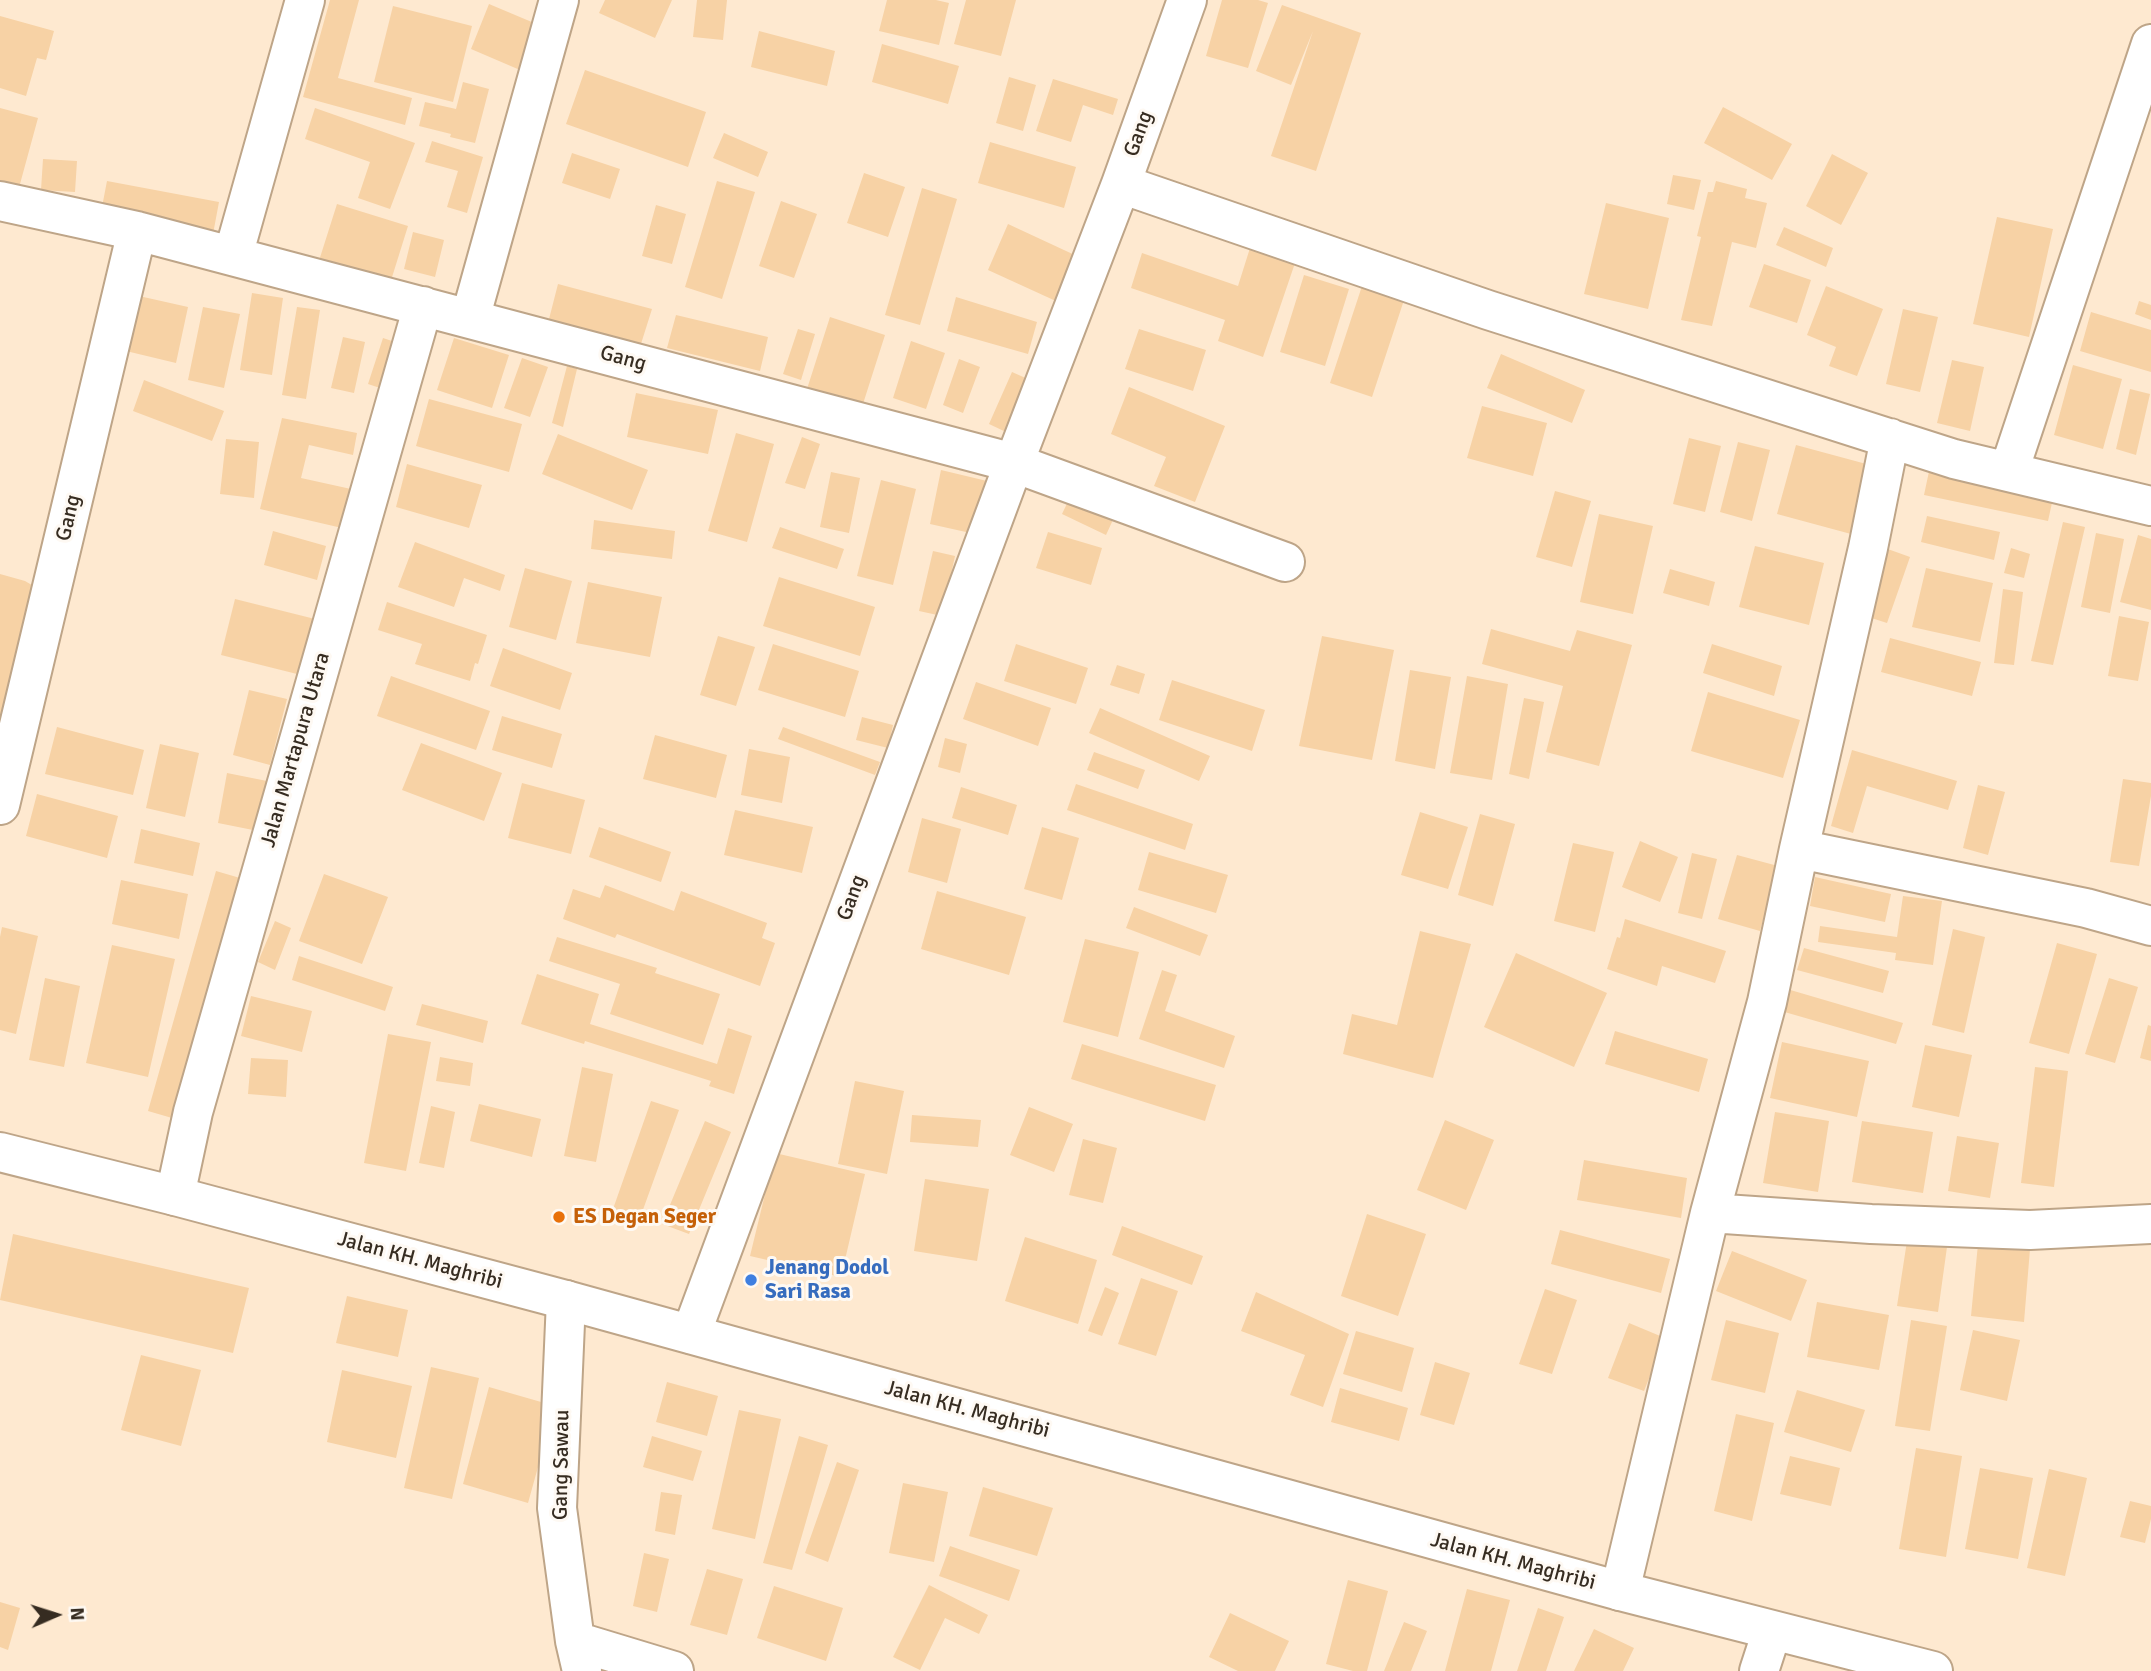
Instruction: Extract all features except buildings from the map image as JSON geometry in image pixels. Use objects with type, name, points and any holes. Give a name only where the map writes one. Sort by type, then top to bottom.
[{"type":"main road","points":[[233,256],[305,0]]},
{"type":"main road","points":[[470,319],[559,0]]},
{"type":"main road","name":"Gang","points":[[691,1334],[1014,463],[1121,184],[1187,0]]},
{"type":"main road","points":[[2008,471],[2151,44]]},
{"type":"main road","points":[[1121,184],[1488,310],[1954,459],[2151,506]]},
{"type":"main road","name":"Gang","points":[[0,201],[137,231],[1014,463]]},
{"type":"main road","name":"Gang","points":[[0,805],[137,231]]},
{"type":"main road","name":"Jalan Martapura Utara","points":[[175,1196],[193,1112],[423,306]]},
{"type":"main road","points":[[1620,1591],[1710,1213],[1767,1002],[1890,438]]},
{"type":"main road","points":[[1014,463],[1285,562]]},
{"type":"main road","points":[[1799,849],[2087,908],[2151,926]]},
{"type":"main road","name":"Jalan KH. Maghribi","points":[[0,1152],[566,1300],[1620,1591],[1933,1671]]},
{"type":"main road","points":[[1710,1213],[1871,1224],[2030,1230],[2151,1224]]},
{"type":"main road","name":"Gang Sawau","points":[[566,1300],[558,1508],[579,1656]]},
{"type":"main road","points":[[1759,1671],[1772,1631]]},
{"type":"main road","points":[[579,1656],[674,1671]]},
{"type":"place","name":"ES Degan Seger","points":[[559,1217]]},
{"type":"place","name":"Jenang Dodol Sari Rasa","points":[[751,1280]]}]
